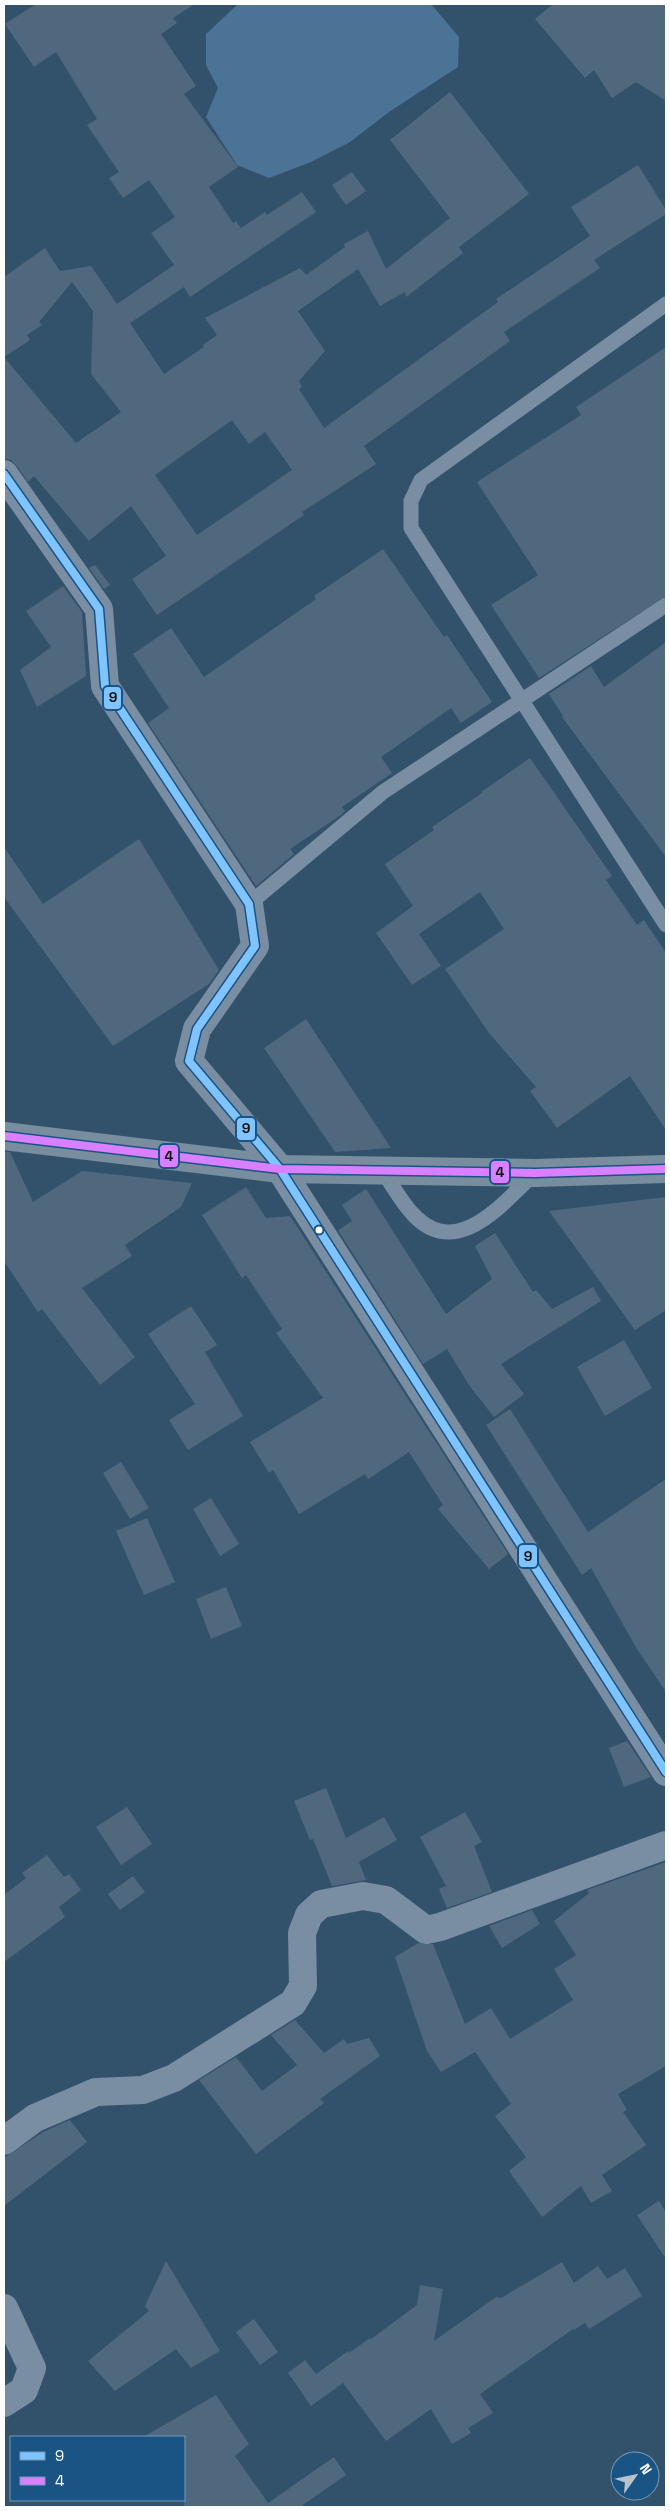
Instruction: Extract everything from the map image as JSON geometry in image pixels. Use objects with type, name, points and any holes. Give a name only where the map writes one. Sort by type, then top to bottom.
[{"type":"main road","points":[[4,1136],[280,1169],[535,1173],[666,1169]]},
{"type":"street","points":[[4,474],[99,609],[105,686],[249,904],[256,946],[197,1030],[189,1061],[280,1169],[666,1772]]},
{"type":"street","points":[[4,2141],[35,2118],[96,2092],[143,2090],[174,2078],[293,2003],[303,1986],[302,1933],[310,1915],[321,1904],[363,1896],[386,1900],[426,1930],[440,1927],[666,1845]]},
{"type":"street","points":[[4,2308],[32,2368],[24,2390],[4,2402]]},
{"type":"lane","points":[[666,304],[421,480],[411,501],[411,528],[666,925]]},
{"type":"lane","points":[[249,904],[383,792],[666,605]]},
{"type":"lane","points":[[382,1171],[411,1212],[422,1223],[440,1233],[462,1232],[483,1221],[535,1173]]},
{"type":"water","points":[[238,4],[431,4],[459,37],[458,67],[389,112],[350,142],[311,162],[269,178],[237,165],[206,117],[218,88],[206,65],[206,34]]},
{"type":"building","points":[[36,4],[195,4],[173,18],[177,23],[161,34],[196,86],[184,94],[238,167],[209,187],[233,223],[236,221],[241,228],[265,212],[267,215],[302,192],[316,212],[190,297],[184,287],[130,323],[164,374],[204,347],[203,345],[217,335],[205,318],[300,268],[306,275],[345,247],[344,244],[368,231],[386,269],[450,218],[390,140],[450,92],[529,194],[459,247],[463,253],[406,297],[405,292],[380,306],[358,269],[298,311],[325,351],[299,381],[302,387],[299,389],[324,428],[498,302],[496,299],[590,236],[571,207],[638,165],[666,210],[666,214],[594,260],[600,268],[504,332],[510,341],[364,446],[376,464],[302,512],[304,515],[157,615],[132,579],[166,556],[131,506],[89,541],[34,476],[28,482],[11,460],[4,459],[4,357],[4,277],[45,248],[60,271],[91,266],[117,304],[174,265],[151,233],[175,217],[149,180],[123,198],[109,178],[119,172],[87,125],[97,119],[56,52],[34,67],[5,24]],"holes":[[[72,282],[93,311],[91,374],[121,412],[76,443],[4,357],[30,340],[27,335],[42,325],[39,322]],[[232,420],[249,444],[265,432],[292,470],[197,535],[155,475]]]},
{"type":"building","points":[[553,4],[666,4],[666,101],[636,82],[612,98],[594,70],[585,78],[535,19]]},
{"type":"building","points":[[352,172],[366,191],[346,205],[332,185]]},
{"type":"building","points":[[666,347],[666,596],[539,678],[491,605],[538,575],[477,482],[581,415],[576,407]]},
{"type":"building","points":[[383,549],[444,637],[447,635],[492,702],[461,723],[451,708],[381,757],[392,773],[342,807],[345,811],[341,815],[290,849],[294,854],[256,886],[148,723],[169,708],[133,654],[171,628],[204,677],[316,599],[314,596]]},
{"type":"building","points":[[95,565],[110,585],[104,589],[89,568]]},
{"type":"building","points":[[63,586],[82,612],[86,676],[37,707],[20,670],[51,647],[26,611]]},
{"type":"building","points":[[666,642],[666,857],[562,717],[549,694],[591,666],[604,687]]},
{"type":"building","points":[[530,758],[612,876],[606,880],[637,925],[644,920],[666,953],[666,1130],[630,1076],[557,1128],[530,1091],[536,1087],[489,1033],[445,969],[504,929],[480,892],[419,934],[441,966],[412,985],[376,933],[413,906],[385,864],[434,830],[432,827]]},
{"type":"building","points":[[139,839],[219,970],[209,984],[113,1046],[4,897],[4,847],[43,904]]},
{"type":"building","points":[[306,1019],[391,1148],[335,1152],[264,1048]]},
{"type":"building","points":[[4,1152],[10,1152],[33,1202],[82,1171],[192,1183],[181,1207],[125,1245],[132,1256],[82,1288],[135,1357],[100,1385],[42,1309],[38,1312],[4,1261]]},
{"type":"building","points":[[246,1187],[266,1218],[290,1216],[508,1554],[489,1569],[438,1509],[443,1505],[409,1452],[368,1479],[365,1474],[299,1514],[273,1470],[269,1473],[250,1442],[323,1398],[276,1333],[282,1329],[246,1275],[242,1278],[202,1215]]},
{"type":"building","points":[[366,1189],[446,1314],[492,1279],[475,1246],[495,1233],[533,1292],[536,1290],[552,1309],[593,1287],[601,1301],[501,1364],[524,1394],[494,1417],[469,1385],[447,1349],[423,1364],[338,1230],[352,1221],[342,1205]]},
{"type":"building","points":[[666,1197],[666,1310],[635,1330],[549,1211]]},
{"type":"building","points":[[191,1306],[217,1345],[205,1352],[243,1416],[188,1450],[169,1420],[195,1404],[148,1334]]},
{"type":"building","points":[[624,1340],[652,1388],[605,1416],[577,1367]]},
{"type":"building","points":[[510,1409],[588,1532],[666,1479],[666,1692],[637,1649],[591,1568],[582,1575],[486,1425]]},
{"type":"building","points":[[121,1462],[149,1508],[130,1519],[103,1473]]},
{"type":"building","points":[[211,1498],[239,1544],[220,1556],[193,1509]]},
{"type":"building","points":[[147,1518],[175,1582],[144,1595],[116,1531]]},
{"type":"building","points":[[226,1587],[242,1626],[211,1639],[196,1599]]},
{"type":"building","points":[[627,1741],[651,1777],[624,1787],[609,1748]]},
{"type":"building","points":[[326,1788],[346,1838],[384,1817],[397,1840],[359,1862],[366,1880],[332,1886],[313,1839],[310,1840],[294,1801]]},
{"type":"building","points":[[127,1807],[152,1844],[121,1865],[96,1827]]},
{"type":"building","points":[[465,1812],[482,1842],[474,1846],[492,1892],[447,1908],[439,1889],[446,1886],[420,1837]]},
{"type":"building","points":[[47,1855],[64,1877],[69,1874],[81,1890],[59,1907],[65,1917],[4,1962],[4,1895],[26,1878],[22,1873]]},
{"type":"building","points":[[666,1862],[666,2066],[618,2094],[627,2110],[623,2112],[646,2145],[602,2175],[612,2191],[591,2203],[581,2186],[542,2217],[509,2171],[526,2157],[495,2116],[511,2104],[475,2052],[441,2072],[427,2051],[395,1957],[418,1943],[433,1944],[465,2024],[491,2008],[510,2039],[573,2000],[554,1969],[576,1955],[554,1921],[589,1893],[587,1890]]},
{"type":"building","points":[[133,1876],[145,1892],[120,1910],[108,1894]]},
{"type":"building","points":[[532,1910],[540,1924],[502,1948],[489,1926]]},
{"type":"building","points":[[295,2020],[324,2053],[344,2039],[347,2044],[369,2038],[380,2056],[320,2099],[324,2103],[256,2154],[199,2080],[236,2057],[262,2091],[297,2065],[271,2035]]},
{"type":"building","points":[[70,2120],[87,2142],[4,2206],[4,2158],[43,2132]]},
{"type":"building","points":[[659,2201],[666,2212],[666,2259],[637,2215]]},
{"type":"building","points":[[166,2261],[220,2351],[191,2368],[176,2349],[115,2391],[88,2361],[149,2311],[145,2306]]},
{"type":"building","points":[[562,2262],[574,2283],[598,2266],[607,2279],[625,2268],[642,2296],[589,2329],[585,2323],[573,2329],[480,2394],[493,2413],[468,2428],[471,2433],[452,2444],[431,2409],[386,2441],[343,2383],[311,2406],[288,2373],[305,2360],[316,2374],[348,2351],[349,2353],[371,2339],[417,2305],[420,2285],[443,2289],[434,2341],[496,2297],[501,2298]]},
{"type":"building","points":[[254,2319],[278,2352],[260,2365],[236,2332]]},
{"type":"building","points":[[216,2395],[249,2444],[235,2456],[268,2503],[334,2457],[346,2475],[300,2507],[184,2507],[185,2436],[145,2436]]},
{"type":"transit line","name":"9","points":[[4,474],[99,609],[105,686],[249,904],[255,946],[197,1029],[189,1061],[280,1169],[666,1772]]},
{"type":"transit line","name":"4","points":[[4,1136],[280,1169],[535,1173],[666,1169]]}]
